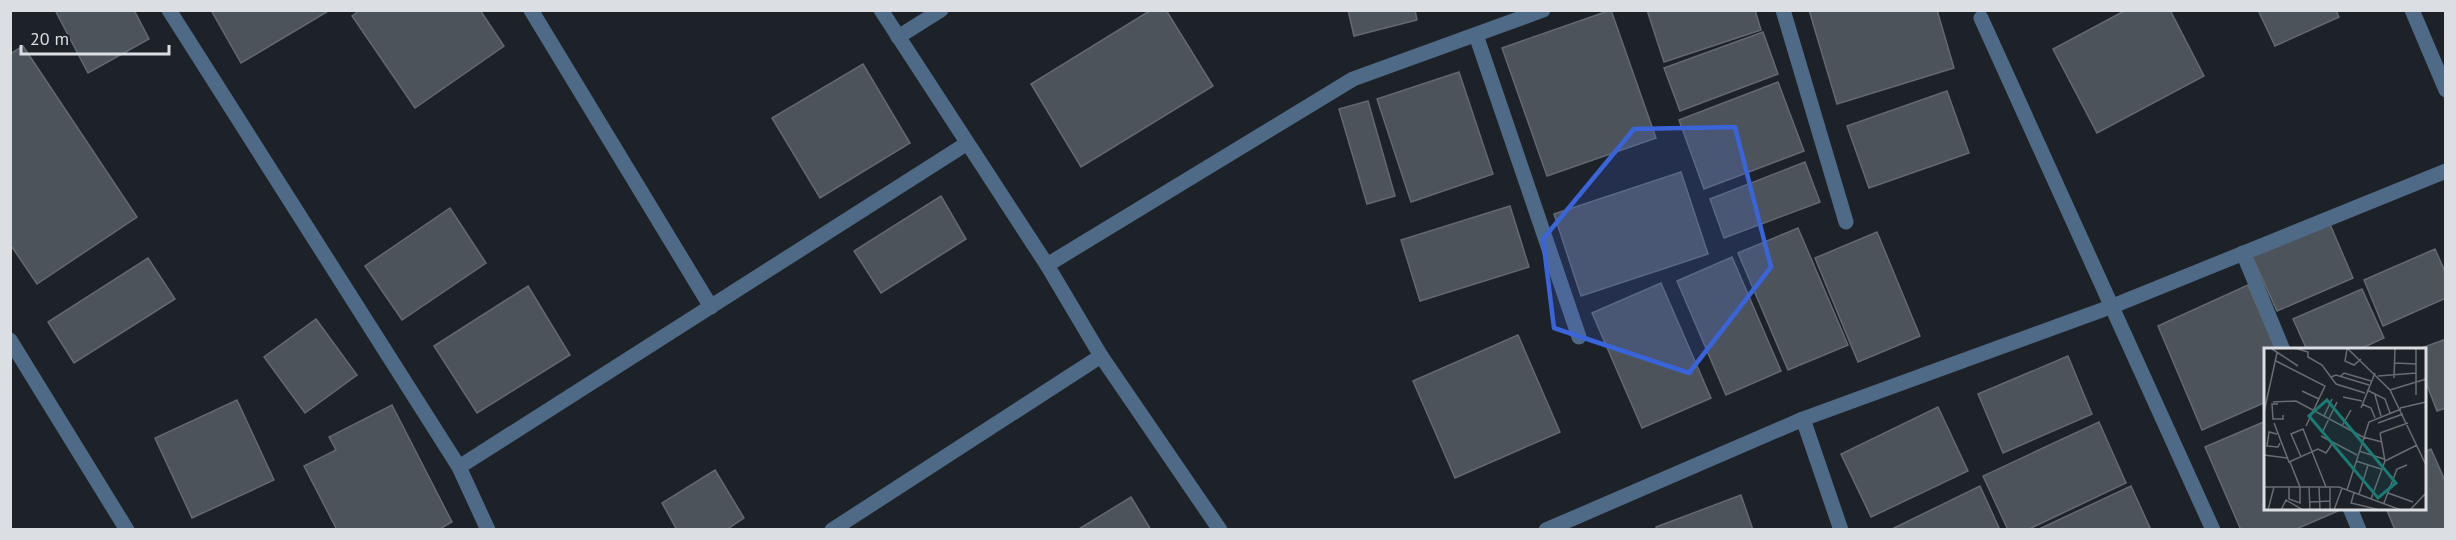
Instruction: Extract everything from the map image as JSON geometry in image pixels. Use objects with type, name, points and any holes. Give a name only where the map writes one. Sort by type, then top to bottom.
[{"type":"street","points":[[169,10],[459,467],[488,530]]},
{"type":"street","points":[[531,10],[711,307]]},
{"type":"street","points":[[881,10],[966,144],[1047,265],[1101,356],[1220,530]]},
{"type":"street","points":[[898,38],[941,10]]},
{"type":"street","points":[[1047,265],[1353,79],[1543,10]]},
{"type":"street","points":[[1783,10],[1846,222]]},
{"type":"street","points":[[2412,10],[2445,90]]},
{"type":"street","points":[[1981,18],[2213,530]]},
{"type":"street","points":[[1476,35],[1579,337]]},
{"type":"street","points":[[459,467],[966,144]]},
{"type":"street","points":[[1546,530],[1803,419],[2113,306],[2445,171]]},
{"type":"street","points":[[2243,253],[2282,348]]},
{"type":"street","points":[[10,340],[127,530]]},
{"type":"street","points":[[832,530],[1101,356]]},
{"type":"street","points":[[1803,419],[1841,530]]},
{"type":"street","points":[[2351,510],[2359,530]]},
{"type":"highlighted area","points":[[1735,127],[1771,267],[1689,373],[1554,328],[1543,239],[1634,129]]},
{"type":"building","points":[[55,10],[134,10],[149,39],[88,73]]},
{"type":"building","points":[[211,10],[330,10],[241,63]]},
{"type":"building","points":[[360,10],[480,10],[504,46],[415,108],[352,16]]},
{"type":"building","points":[[1151,10],[1166,10],[1213,86],[1081,167],[1031,84]]},
{"type":"building","points":[[1348,10],[1415,10],[1417,20],[1354,36]]},
{"type":"building","points":[[1611,10],[1656,138],[1547,176],[1502,48]]},
{"type":"building","points":[[1647,10],[1755,10],[1761,30],[1664,62]]},
{"type":"building","points":[[1809,10],[1937,10],[1954,68],[1837,104]]},
{"type":"building","points":[[2126,10],[2170,10],[2204,76],[2097,133],[2053,49]]},
{"type":"building","points":[[2258,10],[2336,10],[2339,17],[2275,46]]},
{"type":"building","points":[[1763,32],[1778,74],[1680,111],[1664,68]]},
{"type":"building","points":[[23,46],[137,217],[37,284],[10,244],[10,54]]},
{"type":"building","points":[[863,64],[910,143],[820,198],[772,118]]},
{"type":"building","points":[[1459,72],[1493,174],[1411,202],[1377,99]]},
{"type":"building","points":[[1778,82],[1804,151],[1704,189],[1679,120]]},
{"type":"building","points":[[1947,91],[1969,153],[1869,188],[1847,126]]},
{"type":"building","points":[[1368,101],[1395,196],[1367,204],[1339,109]]},
{"type":"building","points":[[1805,162],[1820,202],[1724,238],[1710,199]]},
{"type":"building","points":[[1681,172],[1708,254],[1581,296],[1554,214]]},
{"type":"building","points":[[941,196],[966,239],[881,293],[854,251]]},
{"type":"building","points":[[1510,206],[1529,267],[1420,301],[1401,240]]},
{"type":"building","points":[[450,208],[486,263],[402,320],[365,266]]},
{"type":"building","points":[[2329,222],[2353,278],[2277,311],[2252,256]]},
{"type":"building","points":[[1798,228],[1848,345],[1788,370],[1738,253]]},
{"type":"building","points":[[1877,232],[1920,336],[1858,362],[1815,258]]},
{"type":"building","points":[[2435,249],[2446,274],[2446,298],[2383,326],[2364,280]]},
{"type":"building","points":[[1732,257],[1781,371],[1726,395],[1677,281]]},
{"type":"building","points":[[148,258],[175,299],[74,363],[48,322]]},
{"type":"building","points":[[1661,283],[1711,398],[1642,428],[1592,313]]},
{"type":"building","points":[[2248,285],[2275,348],[2264,348],[2264,403],[2202,430],[2158,326]]},
{"type":"building","points":[[528,286],[570,355],[477,413],[434,346]]},
{"type":"building","points":[[2362,289],[2384,338],[2362,348],[2306,348],[2293,319]]},
{"type":"building","points":[[316,319],[357,375],[305,413],[264,357]]},
{"type":"building","points":[[1518,335],[1560,432],[1455,478],[1413,381]]},
{"type":"building","points":[[2446,339],[2446,408],[2437,411],[2426,382],[2426,348],[2421,348]]},
{"type":"building","points":[[2068,356],[2092,414],[2003,453],[1978,394]]},
{"type":"building","points":[[237,400],[274,480],[192,518],[155,438]]},
{"type":"building","points":[[392,405],[452,522],[438,530],[337,530],[304,466],[336,450],[329,437]]},
{"type":"building","points":[[1938,407],[1968,471],[1871,517],[1841,454]]},
{"type":"building","points":[[2099,422],[2126,483],[2027,530],[2008,530],[1983,476]]},
{"type":"building","points":[[2264,422],[2264,510],[2338,511],[2294,530],[2241,530],[2205,447]]},
{"type":"building","points":[[2431,449],[2446,483],[2446,530],[2395,530],[2387,510],[2426,510],[2426,451]]},
{"type":"building","points":[[715,470],[744,518],[726,530],[677,530],[662,503]]},
{"type":"building","points":[[1980,486],[2000,530],[1890,530]]},
{"type":"building","points":[[2131,486],[2151,530],[2037,530]]},
{"type":"building","points":[[1741,495],[1753,530],[1657,530],[1656,527]]},
{"type":"building","points":[[1131,497],[1151,530],[1079,529]]}]
